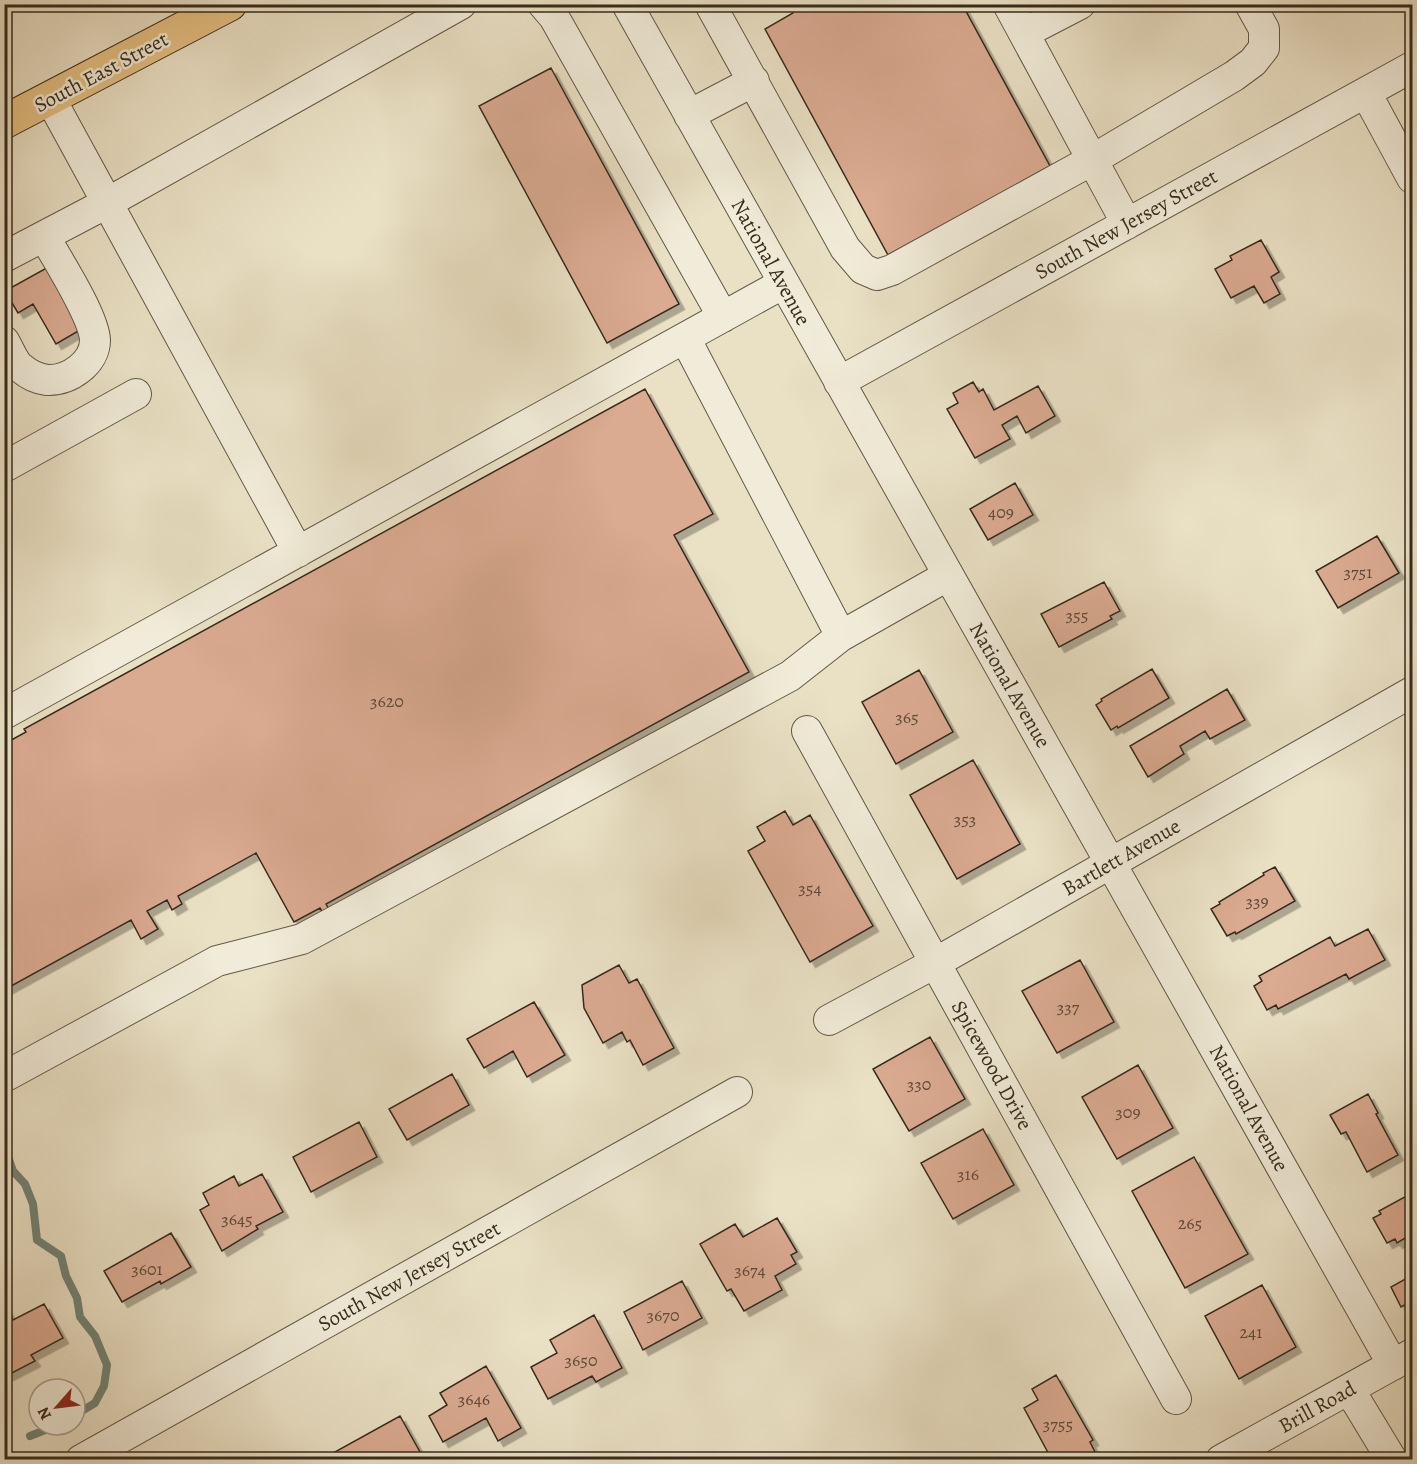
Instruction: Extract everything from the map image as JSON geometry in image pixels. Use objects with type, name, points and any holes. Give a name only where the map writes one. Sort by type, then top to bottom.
[{"type":"main road","name":"South East Street","points":[[4,122],[50,98],[190,14],[230,4]]},
{"type":"street","points":[[4,256],[107,203],[461,4]]},
{"type":"street","points":[[543,4],[554,17],[723,317]]},
{"type":"street","name":"National Avenue","points":[[627,4],[947,576],[1403,1360]]},
{"type":"street","points":[[711,4],[845,248],[862,268],[877,275],[892,270],[1092,160],[1234,76],[1253,62],[1264,48],[1264,29],[1250,4]]},
{"type":"street","points":[[1008,4],[1127,224]]},
{"type":"street","points":[[1024,33],[1080,4]]},
{"type":"street","name":"South New Jersey Street","points":[[839,382],[1413,67]]},
{"type":"street","points":[[689,115],[754,81]]},
{"type":"street","points":[[1366,93],[1413,178]]},
{"type":"street","points":[[50,98],[298,552]]},
{"type":"street","points":[[4,341],[19,367],[33,376],[47,380],[63,377],[81,368],[90,358],[95,342],[93,325],[44,236]]},
{"type":"street","points":[[4,714],[784,284]]},
{"type":"street","points":[[685,338],[841,636]]},
{"type":"street","points":[[4,467],[136,394]]},
{"type":"street","points":[[4,1077],[217,961],[302,939],[790,676],[841,636],[947,576]]},
{"type":"street","name":"Bartlett Avenue","points":[[829,1020],[935,963],[1413,692]]},
{"type":"street","name":"Spicewood Drive","points":[[807,731],[1176,1400]]},
{"type":"street","name":"South New Jersey Street","points":[[81,1460],[736,1092]]},
{"type":"street","name":"Brill Road","points":[[1221,1460],[1403,1360]]},
{"type":"street","points":[[1349,1389],[1392,1460]]},
{"type":"building","points":[[789,4],[962,4],[1050,166],[888,255],[765,29],[793,13]]},
{"type":"building","points":[[551,68],[679,304],[607,343],[479,106]]},
{"type":"building","points":[[1261,240],[1279,272],[1271,277],[1280,294],[1264,303],[1254,286],[1231,298],[1215,269],[1232,260],[1230,256]]},
{"type":"building","points":[[52,265],[87,326],[56,344],[33,304],[18,313],[5,291]]},
{"type":"building","points":[[973,382],[979,392],[983,389],[994,410],[1038,386],[1055,416],[1026,433],[1017,416],[1002,425],[1010,439],[975,458],[947,409],[958,403],[953,393]]},
{"type":"building","points":[[645,389],[713,514],[674,535],[749,672],[326,904],[331,913],[325,916],[320,908],[294,922],[256,853],[178,896],[182,904],[172,910],[167,900],[147,911],[158,929],[141,939],[131,920],[4,990],[4,744],[26,732],[24,729]]},
{"type":"building","points":[[1015,483],[1033,515],[988,540],[970,509]]},
{"type":"building","points":[[1377,536],[1399,573],[1338,608],[1316,571]]},
{"type":"building","points":[[1104,582],[1120,611],[1110,616],[1112,619],[1059,647],[1041,614]]},
{"type":"building","points":[[1152,669],[1169,698],[1111,730],[1096,705],[1102,701],[1101,699]]},
{"type":"building","points":[[919,670],[953,732],[896,764],[862,702]]},
{"type":"building","points":[[1227,689],[1245,720],[1210,739],[1205,731],[1180,746],[1184,754],[1148,777],[1130,746]]},
{"type":"building","points":[[973,760],[1020,844],[957,879],[910,795]]},
{"type":"building","points":[[785,811],[793,825],[810,815],[873,926],[810,962],[748,851],[765,841],[757,827]]},
{"type":"building","points":[[1275,867],[1295,901],[1236,934],[1235,932],[1227,936],[1211,909]]},
{"type":"building","points":[[1368,929],[1385,960],[1349,979],[1346,974],[1278,1009],[1276,1005],[1267,1010],[1254,986],[1262,981],[1259,976],[1330,937],[1335,946]]},
{"type":"building","points":[[1080,960],[1114,1022],[1057,1053],[1022,991]]},
{"type":"building","points":[[619,965],[629,983],[637,979],[674,1048],[643,1065],[630,1040],[627,1042],[622,1032],[603,1043],[584,1008],[582,985]]},
{"type":"building","points":[[534,1002],[565,1055],[527,1077],[513,1051],[484,1068],[467,1039]]},
{"type":"building","points":[[930,1037],[965,1099],[909,1131],[873,1069]]},
{"type":"building","points":[[1138,1065],[1173,1128],[1117,1159],[1082,1097]]},
{"type":"building","points":[[452,1074],[469,1105],[407,1140],[389,1109]]},
{"type":"building","points":[[1368,1094],[1398,1155],[1367,1172],[1346,1132],[1341,1134],[1330,1115]]},
{"type":"building","points":[[359,1122],[377,1157],[311,1192],[293,1157]]},
{"type":"building","points":[[983,1129],[1014,1185],[953,1219],[921,1163]]},
{"type":"building","points":[[1194,1157],[1248,1254],[1185,1288],[1132,1191]]},
{"type":"building","points":[[262,1174],[283,1212],[256,1226],[258,1229],[222,1251],[200,1210],[209,1205],[203,1193],[234,1176],[239,1186]]},
{"type":"building","points":[[1412,1193],[1412,1234],[1397,1243],[1395,1239],[1387,1243],[1373,1218],[1381,1214],[1379,1211]]},
{"type":"building","points":[[777,1218],[797,1252],[791,1255],[796,1264],[775,1276],[782,1290],[744,1311],[731,1289],[727,1291],[700,1244],[735,1224],[743,1237]]},
{"type":"building","points":[[171,1233],[191,1267],[122,1302],[104,1271]]},
{"type":"building","points":[[1412,1267],[1412,1301],[1401,1307],[1391,1287],[1411,1276],[1408,1269]]},
{"type":"building","points":[[682,1281],[702,1318],[643,1350],[624,1312]]},
{"type":"building","points":[[1262,1285],[1296,1347],[1239,1379],[1205,1316]]},
{"type":"building","points":[[4,1304],[13,1320],[44,1304],[63,1338],[31,1355],[35,1361],[8,1375],[4,1369]]},
{"type":"building","points":[[594,1315],[622,1368],[596,1382],[592,1376],[548,1399],[531,1367],[557,1353],[550,1340]]},
{"type":"building","points":[[486,1366],[521,1428],[498,1441],[486,1418],[443,1442],[429,1416],[447,1405],[440,1393]]},
{"type":"building","points":[[1056,1375],[1093,1440],[1090,1442],[1095,1452],[1082,1460],[1052,1460],[1024,1408],[1038,1400],[1032,1389]]},
{"type":"building","points":[[400,1416],[420,1452],[406,1460],[336,1460],[333,1453]]},
{"type":"waterway","points":[[4,1145],[13,1171],[25,1184],[33,1204],[37,1240],[61,1256],[66,1276],[77,1298],[80,1317],[95,1336],[107,1365],[104,1386],[95,1403],[87,1408]]}]
